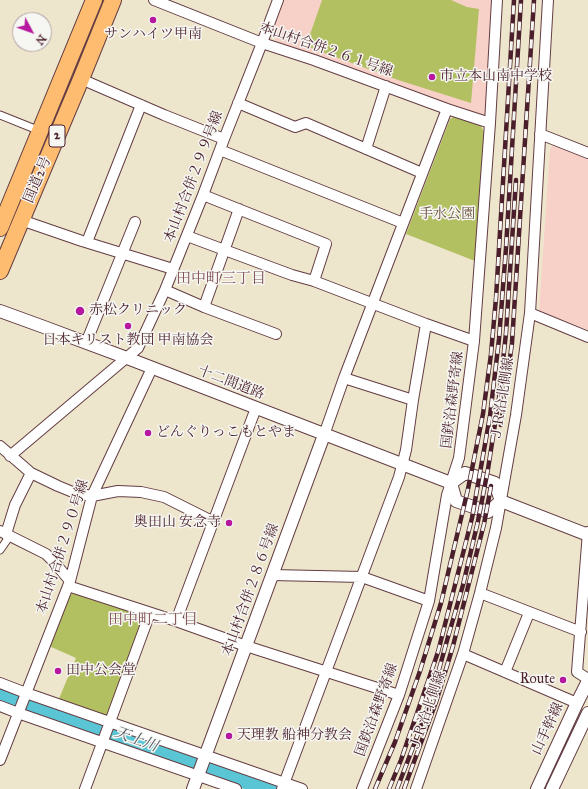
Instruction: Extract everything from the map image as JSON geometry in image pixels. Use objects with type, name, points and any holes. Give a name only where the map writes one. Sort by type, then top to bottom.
[{"type":"highway","name":"国道2号","points":[[0,228],[94,0]]},
{"type":"highway","name":"国道2号","points":[[0,271],[81,80],[113,0]]},
{"type":"street","name":"本山村合併２６１号線","points":[[154,0],[262,43],[490,123]]},
{"type":"street","name":"本山村合併２９９号線","points":[[10,456],[138,348],[165,290],[187,236],[278,0]]},
{"type":"street","name":"国鉄沿森野寄線","points":[[362,789],[399,695],[429,601],[447,495],[459,458],[474,341],[490,123],[497,0]]},
{"type":"street","name":"ＪＲ沿北側線","points":[[416,789],[463,654],[480,593],[496,528],[516,415],[530,313],[548,0]]},
{"type":"street","points":[[81,80],[224,139]]},
{"type":"street","points":[[366,149],[386,86]]},
{"type":"street","points":[[238,103],[295,127],[306,123],[422,173]]},
{"type":"street","points":[[87,242],[141,105]]},
{"type":"street","points":[[324,435],[344,378],[447,109]]},
{"type":"street","points":[[0,115],[57,136]]},
{"type":"street","points":[[540,134],[588,153]]},
{"type":"street","points":[[220,150],[403,223]]},
{"type":"street","points":[[203,194],[326,244],[314,282]]},
{"type":"street","points":[[204,307],[239,209]]},
{"type":"street","points":[[21,220],[173,270]]},
{"type":"street","points":[[86,343],[135,222]]},
{"type":"street","points":[[187,236],[474,341]]},
{"type":"street","points":[[165,290],[204,307],[276,334]]},
{"type":"street","name":"十二間道路","points":[[0,311],[127,358],[451,484]]},
{"type":"street","points":[[530,313],[588,337]]},
{"type":"street","points":[[283,786],[396,484],[406,450],[426,324]]},
{"type":"street","name":"本山村合併２９０号線","points":[[0,760],[69,584],[92,496],[152,368]]},
{"type":"street","points":[[344,378],[413,400]]},
{"type":"street","points":[[176,621],[256,408]]},
{"type":"street","name":"本山村合併２８６号線","points":[[193,789],[324,435]]},
{"type":"street","points":[[0,446],[31,473],[75,493],[92,496],[118,491],[142,492],[164,497],[214,522]]},
{"type":"street","points":[[3,533],[31,473]]},
{"type":"street","points":[[501,501],[488,512],[456,500],[451,484],[465,473],[495,484],[501,501],[588,534],[577,672],[588,680]]},
{"type":"street","points":[[0,550],[7,540],[3,533]]},
{"type":"street","points":[[3,533],[46,554],[54,562],[69,584],[246,646],[399,695]]},
{"type":"street","points":[[272,575],[362,577],[429,601]]},
{"type":"street","points":[[480,593],[581,632]]},
{"type":"street","points":[[85,789],[150,613]]},
{"type":"street","points":[[505,672],[530,613]]},
{"type":"street","points":[[463,654],[577,702]]},
{"type":"street","name":"山手幹線","points":[[537,789],[588,680]]},
{"type":"street","points":[[0,683],[205,755],[283,786],[302,789]]},
{"type":"street","points":[[0,706],[236,789]]},
{"type":"street","name":"山手幹線","points":[[552,789],[588,713]]},
{"type":"shaded area","name":"市立本山南中学校","points":[[282,0],[493,0],[486,114],[480,116],[276,41],[271,32]]},
{"type":"shaded area","points":[[554,144],[588,158],[588,330],[539,312],[550,149]]},
{"type":"green space","name":"市立本山南中学校","points":[[322,0],[451,0],[467,7],[479,9],[471,103],[398,80],[306,46]]},
{"type":"green space","name":"手水公園","points":[[455,116],[481,126],[484,132],[475,261],[406,234],[450,119]]},
{"type":"green space","points":[[74,593],[140,614],[143,620],[108,714],[103,717],[58,701],[76,658],[49,646],[69,596]]},
{"type":"waterway","name":"天上川","points":[[0,692],[273,789]]},
{"type":"railway","points":[[375,789],[395,742],[420,671],[441,603],[468,489],[483,414],[491,354],[496,298],[514,0]]},
{"type":"railway","points":[[389,789],[401,760],[438,652],[472,518],[490,416],[499,339],[506,248],[521,0]]},
{"type":"railway","points":[[501,425],[512,343],[534,0]]},
{"type":"railway","points":[[397,789],[433,691],[463,585],[478,521],[499,398],[506,333],[516,180]]},
{"type":"railway","points":[[404,789],[436,702],[453,646],[484,524],[491,486]]},
{"type":"place","name":"サンハイツ甲南","points":[[153,20]]},
{"type":"place","name":"市立本山南中学校","points":[[432,77]]},
{"type":"place","name":"赤松クリニック","points":[[80,311]]},
{"type":"place","name":"日本キリスト教団 甲南協会","points":[[128,326]]},
{"type":"place","name":"どんぐりっこもとやま","points":[[148,433]]},
{"type":"place","name":"奥田山 安念寺","points":[[229,523]]},
{"type":"place","name":"田中公会堂","points":[[58,671]]},
{"type":"place","name":"Route","points":[[563,680]]},
{"type":"place","name":"天理教 船神分教会","points":[[229,736]]},
{"type":"district","name":"田中町三丁目","points":[[221,279]]},
{"type":"district","name":"田中町二丁目","points":[[153,620]]}]
